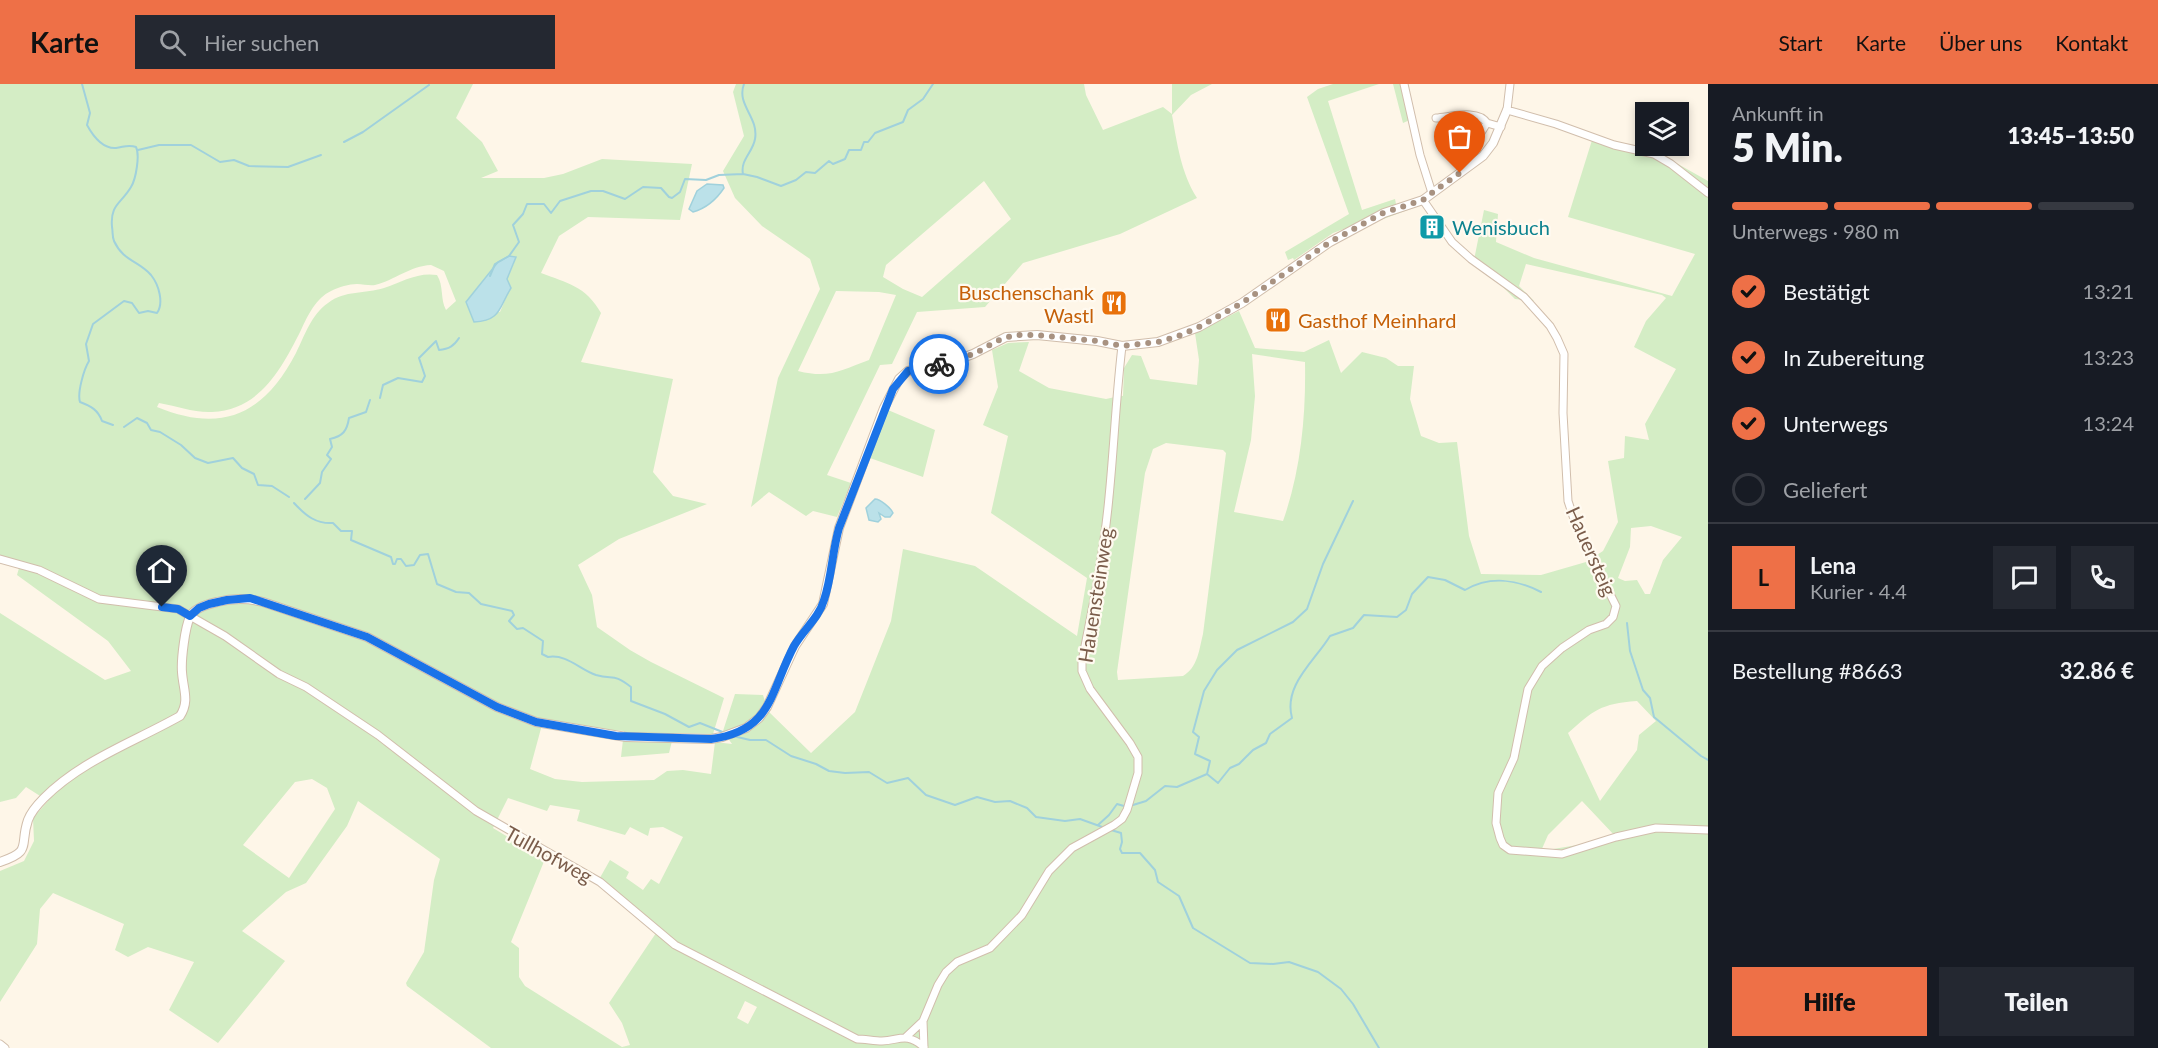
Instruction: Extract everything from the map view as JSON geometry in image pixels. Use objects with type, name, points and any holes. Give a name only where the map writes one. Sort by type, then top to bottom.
[{"type":"street","points":[[1404,84],[1420,155],[1432,193]]},
{"type":"street","points":[[0,862],[20,853],[24,845],[27,823],[32,813],[45,797],[62,783],[97,759],[180,716],[185,708],[186,699],[182,672],[183,651],[190,616],[199,608],[227,600],[250,598],[367,637],[497,707],[536,722],[626,737],[711,739],[734,733],[753,723],[764,713],[795,646],[820,611],[826,596],[839,528],[884,408],[904,373],[954,361],[1014,335],[1097,341],[1122,346],[1158,342],[1199,327],[1242,303],[1330,242],[1383,213],[1423,200],[1483,156],[1501,127],[1507,110],[1510,84]]},
{"type":"street","points":[[1507,110],[1614,145],[1654,154],[1671,164],[1708,193]]},
{"type":"street","points":[[1436,118],[1477,115],[1484,118],[1487,123],[1501,127]]},
{"type":"street","points":[[1466,145],[1474,144],[1487,123]]},
{"type":"street","name":"Hauersteig","points":[[1423,200],[1452,242],[1471,259],[1524,297],[1550,326],[1557,338],[1564,354],[1563,413],[1569,501],[1577,528],[1616,606],[1613,617],[1606,624],[1589,630],[1562,648],[1542,666],[1528,689],[1514,758],[1498,793],[1496,823],[1503,845],[1510,850],[1562,854],[1616,837],[1656,828],[1708,830]]},
{"type":"street","name":"Hauensteinweg","points":[[924,1047],[924,1022],[938,985],[946,972],[957,962],[990,948],[1022,915],[1049,871],[1072,848],[1122,819],[1138,773],[1138,757],[1130,742],[1090,689],[1082,671],[1109,498],[1116,395],[1122,346]]},
{"type":"street","name":"Tullhofweg","points":[[0,559],[47,574],[99,599],[178,609],[225,636],[279,674],[306,687],[378,735],[491,820],[600,882],[675,945],[857,1039],[884,1041],[906,1037]]},
{"type":"street","name":"Hauensteinweg","points":[[906,1037],[924,1022]]},
{"type":"street","points":[[906,1037],[917,1041],[924,1047]]},
{"type":"street","points":[[0,1044],[5,1048]]},
{"type":"green space","points":[[0,84],[473,84],[456,118],[482,142],[498,171],[481,178],[544,178],[563,174],[602,159],[692,164],[680,220],[588,217],[559,236],[541,273],[582,291],[601,313],[581,362],[673,379],[653,472],[673,496],[707,504],[619,539],[578,565],[592,595],[597,627],[651,662],[724,698],[713,734],[674,733],[669,753],[621,757],[624,731],[543,721],[530,769],[555,779],[582,782],[654,780],[667,771],[683,770],[711,774],[715,742],[732,744],[723,731],[735,694],[763,695],[768,711],[811,753],[855,712],[891,621],[903,549],[975,566],[1077,636],[1087,578],[991,513],[1008,436],[983,425],[998,387],[992,350],[1008,343],[1029,342],[1019,371],[1049,388],[1106,399],[1116,395],[1123,396],[1124,368],[1132,355],[1141,356],[1150,379],[1197,385],[1199,360],[1195,333],[1239,311],[1255,348],[1304,352],[1329,340],[1341,373],[1362,352],[1386,358],[1398,366],[1414,366],[1410,399],[1421,436],[1439,443],[1457,442],[1469,536],[1481,574],[1541,575],[1586,562],[1603,551],[1618,522],[1608,461],[1624,458],[1625,436],[1649,440],[1645,424],[1676,369],[1634,347],[1646,321],[1666,298],[1662,295],[1526,264],[1519,286],[1534,301],[1515,299],[1500,284],[1473,265],[1484,210],[1498,214],[1496,242],[1534,258],[1672,296],[1695,254],[1568,217],[1593,137],[1635,146],[1635,156],[1664,156],[1708,181],[1708,1048],[491,1048],[406,983],[424,952],[434,880],[440,859],[358,801],[347,826],[306,883],[286,892],[242,931],[285,961],[218,1043],[169,1010],[194,962],[148,947],[128,957],[115,950],[124,924],[53,893],[40,909],[37,944],[0,1002],[0,871],[24,861],[34,841],[33,818],[48,801],[26,787],[16,798],[0,802],[0,613],[105,680],[131,671],[108,641],[17,575],[21,561],[0,556]],"holes":[[[498,262],[514,263],[507,279],[510,288],[500,312],[466,303]],[[431,265],[444,271],[456,301],[446,310],[439,279],[437,275],[430,274],[416,276],[377,290],[341,296],[328,303],[317,313],[284,374],[255,404],[239,413],[222,418],[202,419],[157,407],[159,403],[212,412],[243,404],[256,395],[277,372],[310,313],[326,294],[337,288],[351,285],[375,285]],[[1252,354],[1305,362],[1305,402],[1301,443],[1294,482],[1283,521],[1234,512],[1251,440],[1255,396]],[[1166,443],[1223,450],[1226,453],[1203,634],[1195,663],[1183,676],[1118,680],[1117,672],[1145,473],[1153,449]],[[1651,526],[1682,537],[1663,560],[1650,594],[1645,594],[1637,580],[1625,581],[1618,578],[1630,547],[1631,528]],[[1637,701],[1656,721],[1639,735],[1637,750],[1600,801],[1568,733],[1606,706]],[[312,779],[327,788],[335,809],[289,878],[243,845],[295,782]],[[508,798],[547,811],[550,805],[580,810],[577,821],[625,835],[630,827],[648,836],[650,828],[663,827],[683,837],[659,884],[651,879],[643,890],[626,878],[629,872],[610,860],[597,883],[656,933],[609,1003],[622,1023],[630,1045],[622,1047],[525,986],[519,977],[519,948],[511,942],[545,859],[493,828]],[[1582,801],[1616,837],[1541,851],[1548,835]],[[745,1001],[757,1007],[748,1024],[737,1018]]]},
{"type":"green space","points":[[736,84],[1084,84],[1086,95],[1103,130],[1163,107],[1172,114],[1172,84],[1212,84],[1191,95],[1172,115],[1183,168],[1197,198],[1120,234],[1023,263],[985,307],[917,312],[892,364],[880,365],[827,475],[851,483],[837,517],[813,511],[806,516],[769,492],[751,507],[778,378],[820,289],[810,259],[762,226],[735,198],[723,171],[744,136],[733,92]],"holes":[[[984,181],[1011,219],[922,297],[883,277],[886,265]],[[836,291],[879,292],[896,295],[869,360],[827,374],[798,371]]]},
{"type":"green space","points":[[1333,84],[1379,84],[1328,101],[1362,210],[1395,199],[1396,204],[1413,208],[1356,232],[1352,226],[1333,233],[1294,260],[1293,258],[1288,260],[1285,252],[1349,214],[1307,97],[1318,89]]},
{"type":"green space","points":[[1393,84],[1406,84],[1412,119],[1403,123]]},
{"type":"green space","points":[[888,410],[935,430],[923,477],[870,458]]},
{"type":"water","points":[[707,184],[723,185],[724,188],[711,203],[693,212],[689,209],[697,191]]},
{"type":"water","points":[[509,256],[516,257],[507,279],[511,288],[501,307],[489,319],[474,322],[466,302],[498,262]]},
{"type":"water","points":[[875,499],[890,509],[893,513],[890,517],[879,513],[881,519],[878,522],[869,520],[866,508]]},
{"type":"waterway","points":[[82,84],[90,113],[87,125],[95,137],[102,144],[111,148],[136,147],[137,161],[131,187],[114,209],[113,237],[122,253],[151,275],[160,299],[157,313],[148,311],[139,313],[132,303],[124,301],[93,324],[86,344],[89,361],[79,393],[80,402],[94,409],[102,421],[113,425]]},
{"type":"waterway","points":[[743,174],[743,164],[755,139],[754,124],[743,98],[744,84]]},
{"type":"waterway","points":[[490,276],[495,264],[509,256],[519,242],[513,225],[523,214],[527,204],[544,204],[551,213],[560,201],[591,191],[603,191],[625,199],[643,187],[661,188],[672,198],[680,192],[685,179],[706,180],[719,175],[743,174],[781,186],[796,180],[806,172],[815,173],[829,161],[833,164],[845,159],[849,150],[861,150],[864,142],[868,142],[875,133],[903,122],[908,110],[923,99],[933,84]]},
{"type":"waterway","points":[[344,142],[363,132],[429,85]]},
{"type":"waterway","points":[[138,150],[159,145],[191,145],[220,162],[234,160],[249,166],[288,167],[321,155]]},
{"type":"waterway","points":[[380,398],[383,385],[398,378],[422,382],[425,376],[419,358],[436,341],[439,350],[451,347],[459,338]]},
{"type":"waterway","points":[[305,499],[320,483],[322,472],[331,459],[327,455],[332,447],[330,439],[344,432],[349,418],[366,412],[370,400]]},
{"type":"waterway","points":[[124,427],[137,418],[147,423],[151,430],[160,432],[181,445],[195,458],[208,463],[233,458],[242,468],[254,474],[258,485],[272,486],[289,497]]},
{"type":"waterway","points":[[1207,774],[1210,761],[1195,754],[1199,737],[1193,732],[1204,691],[1217,670],[1237,650],[1293,622],[1307,609],[1323,564],[1353,501]]},
{"type":"waterway","points":[[294,503],[316,521],[333,523],[341,531],[352,531],[351,540],[391,557],[393,564],[397,559],[401,559],[406,566],[414,565],[420,555],[428,554],[437,584],[456,592],[469,593],[481,604],[512,611],[514,615],[509,621],[517,629],[523,628],[543,641],[542,654],[567,660],[596,675],[620,680],[631,687],[631,701],[665,714],[689,727],[700,723],[725,733]]},
{"type":"waterway","points":[[1133,805],[1146,801],[1165,786],[1177,787],[1207,774],[1218,783],[1230,768],[1239,764],[1253,750],[1266,743],[1270,734],[1292,718],[1290,706],[1296,684],[1330,636],[1353,628],[1364,615],[1397,617],[1406,610],[1412,594],[1428,577],[1445,580],[1465,590],[1483,583],[1503,581],[1522,584],[1541,592]]},
{"type":"waterway","points":[[1627,623],[1630,651],[1643,690],[1650,698],[1654,717],[1708,760]]},
{"type":"waterway","points":[[733,736],[750,740],[766,740],[791,756],[829,771],[869,772],[887,783],[908,778],[926,795],[955,805],[977,797],[995,802],[1010,801],[1027,808],[1036,817],[1065,821],[1080,819],[1105,828]]},
{"type":"waterway","points":[[1098,825],[1117,804],[1124,806]]},
{"type":"waterway","points":[[1111,830],[1121,833],[1122,853],[1140,853],[1155,870],[1158,882],[1179,896],[1193,928],[1250,963],[1289,962],[1318,972],[1341,989],[1353,1004],[1379,1048]]},
{"type":"way so far","points":[[939,364],[974,354],[997,341],[1014,335],[1097,341],[1122,346],[1158,342],[1176,337],[1242,303],[1330,242],[1383,213],[1423,200],[1460,173]]},
{"type":"place","name":"Wenisbuch","points":[[1432,227]]},
{"type":"place","name":"Buschenschank Wastl","points":[[1114,303]]},
{"type":"place","name":"Gasthof Meinhard","points":[[1278,320]]},
{"type":"route","points":[[162,607],[178,609],[190,616],[199,608],[209,604],[250,598],[367,637],[497,707],[536,722],[626,737],[711,739],[722,737],[746,728],[764,713],[795,646],[820,611],[826,596],[839,528],[893,389],[904,373],[939,364]]}]
